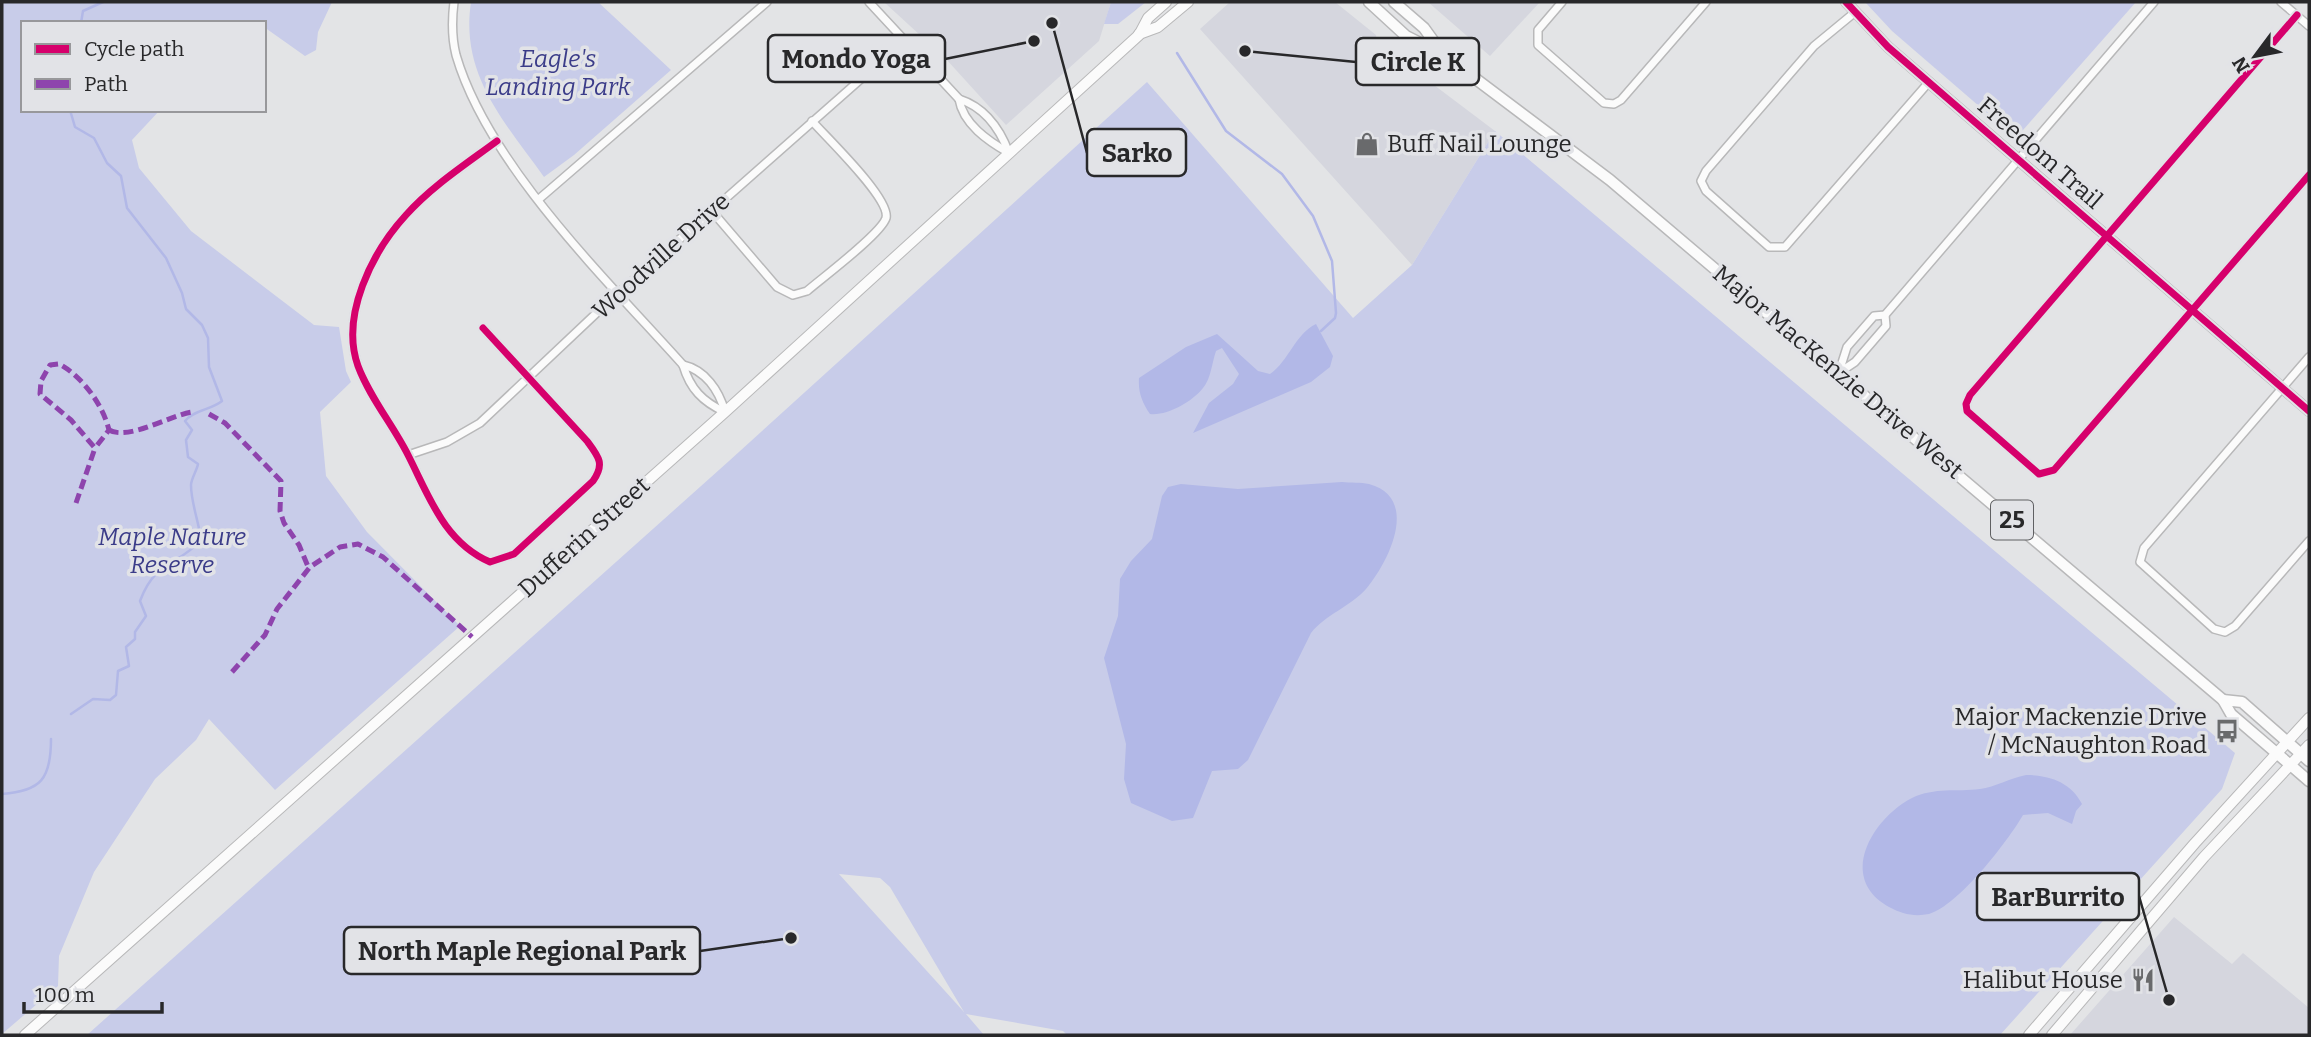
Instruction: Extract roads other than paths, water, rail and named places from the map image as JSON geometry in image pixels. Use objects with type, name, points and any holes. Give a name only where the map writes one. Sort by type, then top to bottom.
[{"type":"main road","name":"Dufferin Street","points":[[1139,35],[1148,18],[1166,2]]},
{"type":"main road","name":"Dufferin Street","points":[[25,1035],[725,412],[1139,35],[1158,27],[1188,2]]},
{"type":"main road","name":"Major MacKenzie Drive West","points":[[1369,2],[1406,36],[1444,55],[1610,180],[2223,700],[2231,714],[2309,780]]},
{"type":"main road","name":"Major MacKenzie Drive West","points":[[1394,2],[1424,28],[1444,55]]},
{"type":"main road","name":"Freedom Trail","points":[[1846,2],[1854,13],[1929,82],[2309,411]]},
{"type":"main road","name":"Major MacKenzie Drive West","points":[[2223,700],[2242,702],[2287,740],[2305,748],[2309,761]]},
{"type":"main road","points":[[2029,1035],[2309,718]]},
{"type":"main road","points":[[2052,1035],[2204,857],[2305,748]]},
{"type":"street","points":[[454,2],[455,52],[471,97],[497,141],[560,229],[683,365],[688,382],[708,404],[725,412]]},
{"type":"street","points":[[539,199],[590,158],[767,2]]},
{"type":"street","points":[[869,2],[959,99],[973,104],[1001,132],[1009,153]]},
{"type":"street","points":[[1562,2],[1538,30],[1538,45],[1604,103],[1610,105],[1621,100],[1706,2]]},
{"type":"street","points":[[1839,372],[1849,345],[1874,316],[1885,315],[2154,2]]},
{"type":"street","points":[[2281,2],[2309,26]]},
{"type":"street","points":[[1854,13],[1814,46],[1706,171],[1701,181],[1710,195],[1769,247],[1785,247],[1929,82]]},
{"type":"street","points":[[2297,15],[1966,404],[1977,421],[2032,469],[2044,474],[2054,470],[2309,175]]},
{"type":"street","name":"Woodville Drive","points":[[408,455],[447,442],[480,423],[711,210],[904,41]]},
{"type":"street","points":[[959,99],[961,112],[987,139],[1009,153]]},
{"type":"street","points":[[711,210],[777,287],[793,295],[807,292],[876,232],[886,218],[886,210],[877,193],[812,121]]},
{"type":"street","points":[[483,328],[587,441],[602,461],[601,470],[593,481],[514,554],[490,562],[478,557],[463,544],[425,496],[408,455],[358,365],[353,338],[355,306],[387,240],[405,216],[429,193],[497,141]]},
{"type":"street","points":[[1839,372],[1855,362],[1886,326],[1885,315]]},
{"type":"street","points":[[2309,357],[2144,548],[2140,562],[2214,629],[2225,632],[2235,626],[2309,541]]},
{"type":"street","points":[[683,365],[696,368],[720,394],[725,412]]},
{"type":"waterway","points":[[81,21],[83,11],[103,2]]},
{"type":"waterway","points":[[1177,53],[1226,131],[1282,174],[1313,216],[1332,261],[1336,313],[1335,318],[1321,331]]},
{"type":"waterway","points":[[71,112],[75,127],[94,138],[107,163],[121,176],[127,208],[166,258],[182,293],[186,309],[202,325],[208,338],[209,367],[222,401],[193,414],[185,421],[192,430],[186,440],[188,457],[198,464],[191,485],[201,540],[160,570],[146,587],[140,601],[146,616],[135,632],[135,639],[126,647],[129,666],[118,671],[116,695],[110,700],[93,699],[71,714]]},
{"type":"waterway","points":[[2,794],[26,790],[41,780],[49,764],[51,739]]},
{"type":"place","name":"Sarko","points":[[1052,23]]},
{"type":"place","name":"Mondo Yoga","points":[[1034,41]]},
{"type":"place","name":"Circle K","points":[[1245,51]]},
{"type":"place","name":"Buff Nail Lounge","points":[[1367,144]]},
{"type":"place","name":"Major Mackenzie Drive / McNaughton Road","points":[[2227,731]]},
{"type":"place","name":"North Maple Regional Park","points":[[791,938]]},
{"type":"place","name":"Halibut House","points":[[2143,980]]},
{"type":"place","name":"BarBurrito","points":[[2169,1000]]},
{"type":"park label","name":"Eagle's Landing Park","points":[[558,73]]},
{"type":"park label","name":"Maple Nature Reserve","points":[[172,551]]}]
